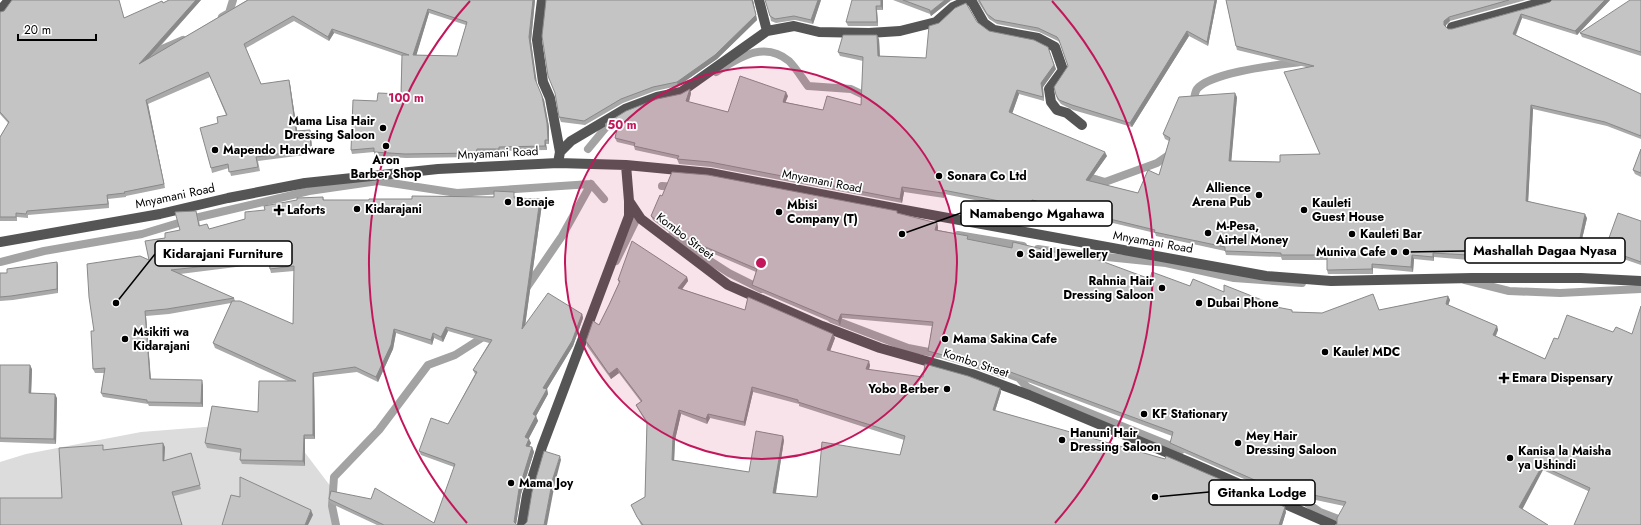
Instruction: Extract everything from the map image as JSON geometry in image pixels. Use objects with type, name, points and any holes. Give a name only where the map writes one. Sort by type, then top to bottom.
[{"type":"street","points":[[0,11],[9,0]]},
{"type":"street","points":[[542,0],[537,40],[544,82],[550,98],[560,152],[558,163]]},
{"type":"street","points":[[759,0],[767,31]]},
{"type":"street","points":[[560,152],[571,141],[625,109],[657,97],[681,92],[767,31],[794,26],[819,32],[869,33],[900,31],[936,22],[953,7],[970,0],[984,23],[994,30],[1038,38],[1055,47],[1063,70],[1049,89],[1052,102],[1057,110],[1067,113],[1082,125]]},
{"type":"street","points":[[1452,28],[1550,0]]},
{"type":"street","name":"Mnyamani Road","points":[[0,242],[160,214],[228,198],[305,183],[438,169],[558,163],[626,165],[710,173],[1266,276],[1331,281],[1495,278],[1581,278],[1641,281]]},
{"type":"street","name":"Kombo Street","points":[[522,525],[527,495],[542,447],[629,216],[626,165]]},
{"type":"street","name":"Kombo Street","points":[[629,201],[641,219],[728,285],[822,326],[880,348],[972,374],[1029,395],[1194,464],[1333,525]]},
{"type":"shaded area","points":[[281,421],[331,487],[334,525],[0,525],[0,462],[26,454],[141,432]]},
{"type":"building","points":[[12,0],[119,0],[124,18],[162,1],[163,3],[169,0],[196,0],[139,64],[248,0],[533,0],[529,37],[535,79],[542,96],[547,123],[548,140],[545,140],[545,146],[477,149],[476,153],[405,154],[374,152],[374,148],[351,150],[353,100],[377,101],[378,93],[401,94],[402,55],[409,55],[332,29],[328,37],[293,16],[244,44],[261,84],[289,80],[296,131],[310,130],[311,149],[256,157],[258,167],[229,172],[228,164],[211,168],[200,128],[218,123],[217,117],[227,115],[208,72],[146,100],[164,184],[124,192],[125,193],[107,195],[108,204],[27,211],[26,214],[16,213],[16,217],[0,217],[0,137],[9,122],[0,112],[0,12],[4,11]],"holes":[[[428,9],[467,22],[457,56],[413,55]]]},
{"type":"building","points":[[546,0],[752,0],[756,15],[715,55],[677,82],[653,87],[621,99],[584,121],[559,117],[555,93],[548,76],[542,36]]},
{"type":"building","points":[[765,0],[818,0],[811,20],[794,16],[775,19],[770,16]]},
{"type":"building","points":[[852,0],[881,0],[881,6],[876,6],[877,22],[846,22]]},
{"type":"building","points":[[903,0],[945,0],[930,12],[930,10]]},
{"type":"building","points":[[979,0],[1215,0],[1207,42],[1187,31],[1130,123],[1059,100],[1054,87],[1068,66],[1057,37],[1038,28],[995,20],[987,14]]},
{"type":"building","points":[[1226,0],[1509,0],[1449,17],[1444,21],[1444,25],[1448,29],[1452,29],[1550,2],[1552,0],[1605,0],[1575,31],[1521,14],[1513,34],[1641,94],[1641,136],[1605,122],[1531,105],[1526,201],[1585,214],[1577,252],[1524,245],[1523,255],[1468,252],[1468,255],[1433,253],[1433,257],[1412,255],[1411,267],[1372,264],[1372,269],[1327,270],[1327,255],[1281,255],[1281,253],[1225,251],[1225,247],[1154,232],[1155,230],[1032,200],[1030,207],[943,190],[942,193],[902,187],[900,199],[710,162],[677,159],[679,156],[634,146],[635,143],[615,138],[618,125],[605,124],[626,111],[657,99],[681,94],[690,89],[686,101],[728,112],[740,76],[786,92],[783,102],[823,110],[827,96],[861,105],[863,57],[838,52],[843,35],[877,35],[878,56],[926,58],[929,26],[939,23],[955,8],[966,3],[977,22],[989,31],[1034,40],[1048,47],[1054,65],[1041,83],[1043,97],[1017,90],[1009,112],[1105,152],[1086,180],[1138,193],[1148,170],[1159,175],[1170,138],[1163,134],[1179,97],[1235,93],[1229,161],[1280,162],[1280,155],[1320,154],[1284,72],[1314,66],[1236,46]]},
{"type":"building","points":[[1630,0],[1641,0],[1641,52],[1580,33]]},
{"type":"building","points":[[1641,149],[1641,173],[1633,170]]},
{"type":"building","points":[[672,172],[708,175],[897,211],[897,213],[937,223],[935,230],[968,236],[967,239],[1012,248],[1013,242],[1075,257],[1077,252],[1150,279],[1152,272],[1190,286],[1193,279],[1224,292],[1224,285],[1267,302],[1266,305],[1292,310],[1292,312],[1322,313],[1373,294],[1379,310],[1448,296],[1446,304],[1497,326],[1493,335],[1545,359],[1554,338],[1558,339],[1567,315],[1613,332],[1616,327],[1632,334],[1641,306],[1641,525],[1574,525],[1590,488],[1542,466],[1519,507],[1548,525],[1335,525],[1337,524],[1337,518],[1346,502],[1290,490],[1289,495],[1170,443],[1173,432],[1005,370],[1004,375],[972,363],[928,351],[933,322],[841,314],[838,321],[752,285],[757,269],[675,234],[651,216],[660,195],[662,196]]},
{"type":"building","points":[[494,191],[514,192],[514,198],[540,199],[522,329],[548,293],[582,314],[572,341],[543,388],[547,389],[533,414],[536,416],[525,437],[529,439],[526,446],[532,447],[519,489],[514,522],[517,525],[384,525],[329,499],[331,491],[371,499],[375,488],[434,523],[455,464],[419,451],[431,418],[448,424],[477,372],[473,370],[492,340],[446,327],[441,337],[433,333],[431,340],[394,329],[391,345],[376,377],[355,367],[313,373],[313,435],[304,435],[303,461],[240,460],[241,449],[205,443],[212,406],[258,412],[259,381],[296,381],[213,343],[232,301],[240,301],[293,324],[294,266],[270,269],[269,259],[171,270],[234,298],[167,309],[145,311],[150,379],[202,380],[201,403],[147,402],[147,400],[101,393],[105,368],[93,369],[91,331],[94,331],[89,297],[87,264],[140,256],[149,260],[145,241],[165,238],[165,233],[180,230],[175,212],[196,211],[199,226],[207,224],[209,229],[245,219],[245,212],[265,210],[264,206],[297,200],[297,198],[323,197],[323,200],[369,200],[412,199],[412,196],[494,197]]},
{"type":"building","points":[[1618,213],[1641,221],[1641,262],[1605,249]]},
{"type":"building","points":[[632,241],[687,277],[678,288],[745,310],[748,297],[833,334],[827,350],[869,361],[866,369],[923,377],[925,364],[968,376],[1000,388],[993,410],[1165,459],[1166,456],[1285,507],[1279,525],[643,525],[631,505],[645,497],[647,422],[636,405],[642,401],[617,368],[609,374],[586,341],[593,321],[599,325],[620,281],[618,280]],"holes":[[[752,387],[798,400],[798,402],[905,436],[900,455],[822,442],[817,497],[773,493],[783,436],[756,431],[749,472],[672,460],[673,436],[679,410],[706,419],[708,414],[744,422]]]},
{"type":"building","points":[[57,262],[57,289],[0,297],[0,273],[7,273],[7,269]]},
{"type":"building","points":[[0,365],[30,365],[29,393],[55,394],[54,439],[0,438]]},
{"type":"building","points":[[163,443],[163,461],[191,453],[200,485],[172,492],[182,525],[0,525],[0,498],[62,498],[59,448],[103,445],[103,450]]},
{"type":"building","points":[[544,451],[560,456],[553,478],[544,525],[524,525],[527,522],[532,492]]},
{"type":"building","points":[[240,477],[311,510],[305,525],[222,525],[231,495],[240,497]]},
{"type":"waterway","points":[[222,17],[229,13],[233,0]]},
{"type":"waterway","points":[[146,56],[183,40]]},
{"type":"waterway","points":[[716,72],[734,61],[752,53],[770,52],[780,55],[789,61],[808,86],[851,89],[870,98]]},
{"type":"waterway","points":[[1193,107],[1197,89],[1216,78],[1261,67],[1300,62]]},
{"type":"waterway","points":[[588,149],[612,120]]},
{"type":"waterway","points":[[1082,175],[1105,182],[1157,163],[1173,152]]},
{"type":"waterway","points":[[0,262],[44,251],[142,234],[195,218],[309,191],[378,181],[457,193],[591,184]]},
{"type":"waterway","points":[[591,184],[604,199]]},
{"type":"waterway","points":[[525,290],[562,236],[591,184]]},
{"type":"waterway","points":[[662,186],[676,187]]},
{"type":"waterway","points":[[616,261],[637,218]]},
{"type":"waterway","points":[[958,235],[1023,246]]},
{"type":"waterway","points":[[671,236],[729,273],[761,289]]},
{"type":"waterway","points":[[1038,249],[1166,263],[1234,278],[1302,283]]},
{"type":"waterway","points":[[1465,280],[1509,291],[1560,293],[1641,289]]},
{"type":"waterway","points":[[832,319],[908,348],[939,354]]},
{"type":"waterway","points":[[336,525],[332,506],[334,477],[379,430],[428,365],[455,355],[488,334]]},
{"type":"waterway","points":[[1011,375],[1019,378],[1027,387],[1045,395],[1181,450]]},
{"type":"waterway","points":[[1282,491],[1301,499],[1320,512],[1354,525]]},
{"type":"place","name":"Mama Lisa Hair Dressing Saloon","points":[[383,128]]},
{"type":"place","name":"Aron Barber Shop","points":[[386,146]]},
{"type":"place","name":"Mapendo Hardware","points":[[215,150]]},
{"type":"place","name":"Sonara Co Ltd","points":[[939,176]]},
{"type":"place","name":"Allience Arena Pub","points":[[1259,195]]},
{"type":"place","name":"Bonaje","points":[[508,202]]},
{"type":"place","name":"Kidarajani","points":[[357,209]]},
{"type":"place","name":"Laforts","points":[[279,210]]},
{"type":"place","name":"Kauleti Guest House","points":[[1304,210]]},
{"type":"place","name":"Mbisi Company (T)","points":[[779,212]]},
{"type":"place","name":"M-Pesa, Airtel Money","points":[[1208,233]]},
{"type":"place","name":"Namabengo Mgahawa","points":[[902,234]]},
{"type":"place","name":"Kauleti Bar","points":[[1352,234]]},
{"type":"place","name":"Muniva Cafe","points":[[1394,252]]},
{"type":"place","name":"Mashallah Dagaa Nyasa","points":[[1406,252]]},
{"type":"place","name":"Said Jewellery","points":[[1020,254]]},
{"type":"place","name":"Rahnia Hair Dressing Saloon","points":[[1162,288]]},
{"type":"place","name":"Kidarajani Furniture","points":[[116,303]]},
{"type":"place","name":"Dubai Phone","points":[[1199,303]]},
{"type":"place","name":"Msikiti wa Kidarajani","points":[[125,339]]},
{"type":"place","name":"Mama Sakina Cafe","points":[[945,339]]},
{"type":"place","name":"Kaulet MDC","points":[[1325,352]]},
{"type":"place","name":"Emara Dispensary","points":[[1504,378]]},
{"type":"place","name":"Yobo Berber","points":[[947,389]]},
{"type":"place","name":"KF Stationary","points":[[1144,414]]},
{"type":"place","name":"Hanuni Hair Dressing Saloon","points":[[1062,440]]},
{"type":"place","name":"Mey Hair Dressing Saloon","points":[[1238,443]]},
{"type":"place","name":"Kanisa la Maisha ya Ushindi","points":[[1510,458]]},
{"type":"place","name":"Mama Joy","points":[[511,483]]},
{"type":"place","name":"Gitanka Lodge","points":[[1155,497]]}]
